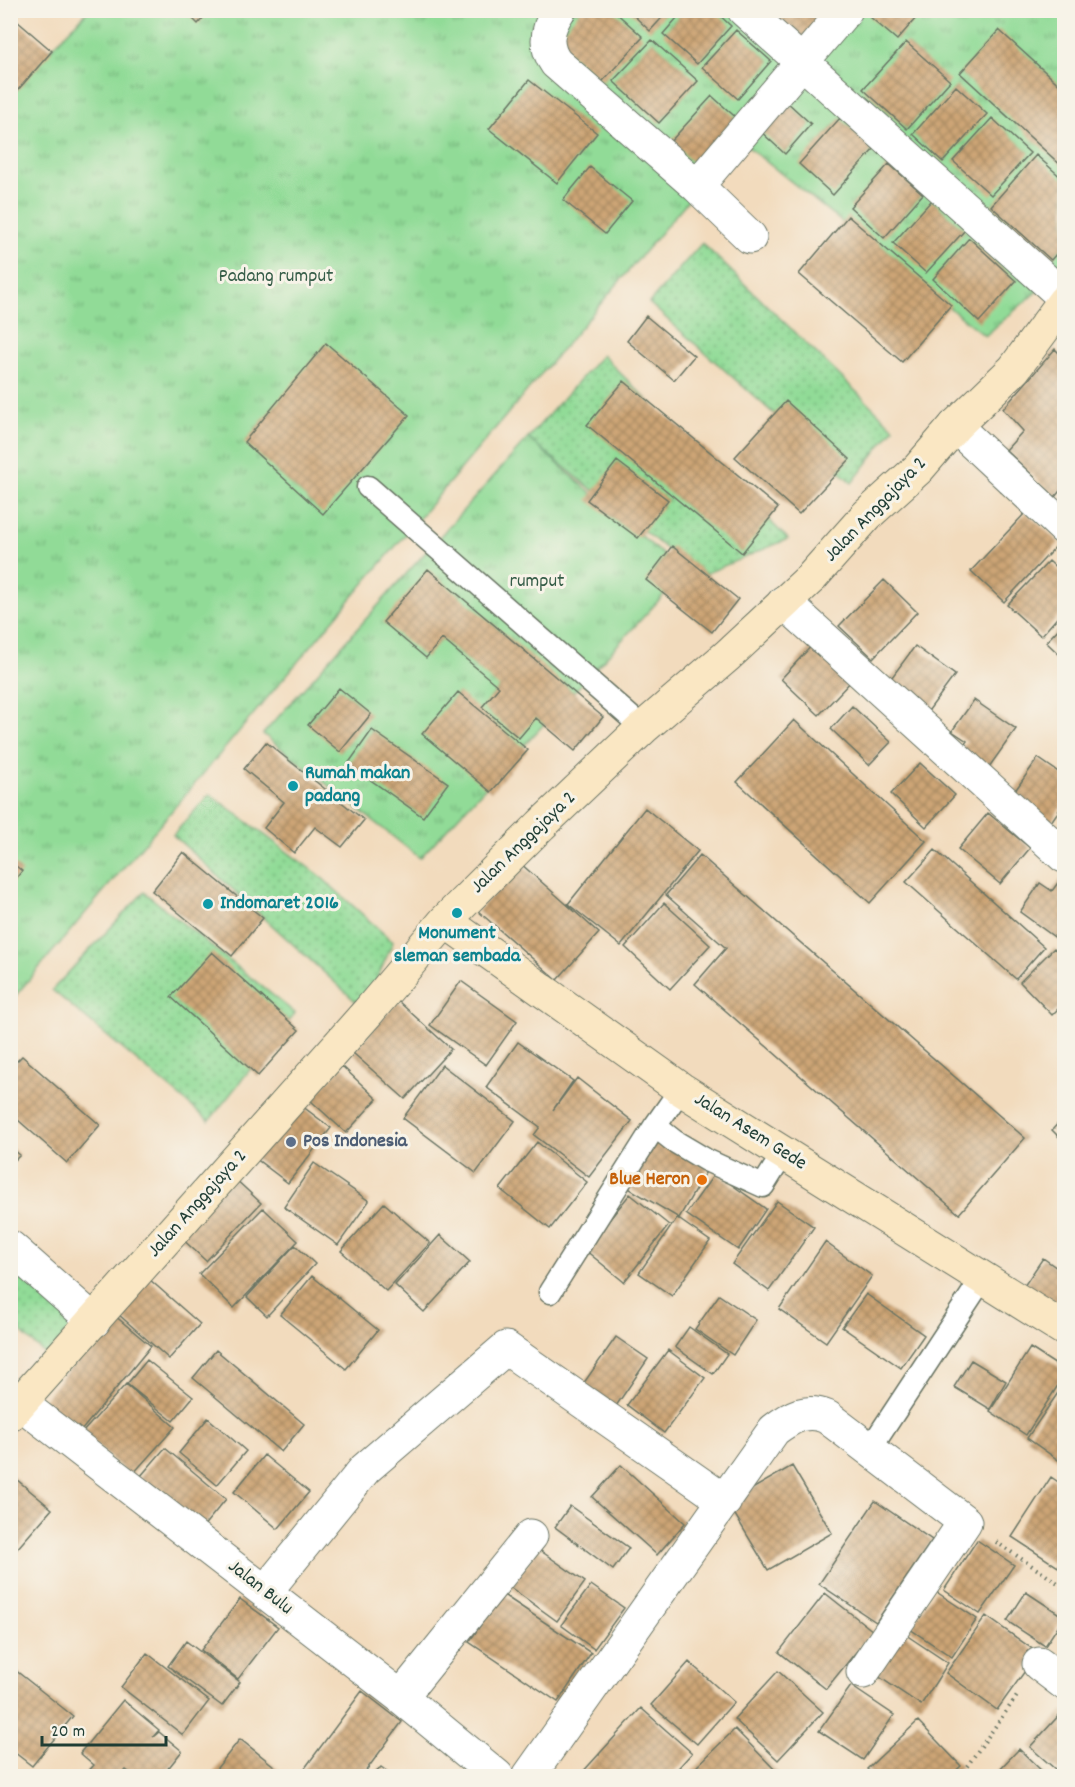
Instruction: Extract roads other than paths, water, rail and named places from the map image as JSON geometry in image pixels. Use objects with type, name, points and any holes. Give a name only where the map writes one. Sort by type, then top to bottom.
[{"type":"street","points":[[559,10],[550,25],[547,41],[551,56],[556,63],[697,186],[750,237]]},
{"type":"street","points":[[744,10],[1065,297]]},
{"type":"street","points":[[697,186],[846,10]]},
{"type":"street","name":"Jalan Anggajaya 2","points":[[15,1408],[368,1012],[445,921],[541,825],[643,729],[727,656],[811,578],[867,515],[918,469],[955,426],[1014,369],[1065,301]]},
{"type":"street","points":[[955,426],[1065,528]]},
{"type":"street","points":[[784,602],[1065,856]]},
{"type":"street","name":"Jalan Asem Gede","points":[[445,921],[681,1089],[1065,1329]]},
{"type":"street","points":[[10,1247],[94,1320]]},
{"type":"street","points":[[265,1592],[365,1469],[506,1348],[724,1501]]},
{"type":"street","name":"Jalan Bulu","points":[[15,1408],[265,1592],[401,1697],[497,1776]]},
{"type":"street","points":[[529,1776],[774,1430],[797,1415],[811,1413],[827,1417],[965,1522],[863,1672]]},
{"type":"street","points":[[401,1697],[531,1536]]},
{"type":"lane","points":[[368,487],[643,729]]},
{"type":"lane","points":[[550,1292],[681,1089]]},
{"type":"lane","points":[[655,1126],[674,1141],[706,1160],[763,1186],[783,1154]]},
{"type":"lane","points":[[870,1449],[982,1279]]},
{"type":"place","name":"Rumah makan padang","points":[[293,786]]},
{"type":"place","name":"Indomaret 2016","points":[[208,904]]},
{"type":"place","name":"Monument sleman sembada","points":[[457,913]]},
{"type":"place","name":"Pos Indonesia","points":[[291,1142]]},
{"type":"place","name":"Blue Heron","points":[[702,1180]]},
{"type":"park label","name":"Padang rumput","points":[[276,277]]},
{"type":"park label","name":"rumput","points":[[537,582]]}]
